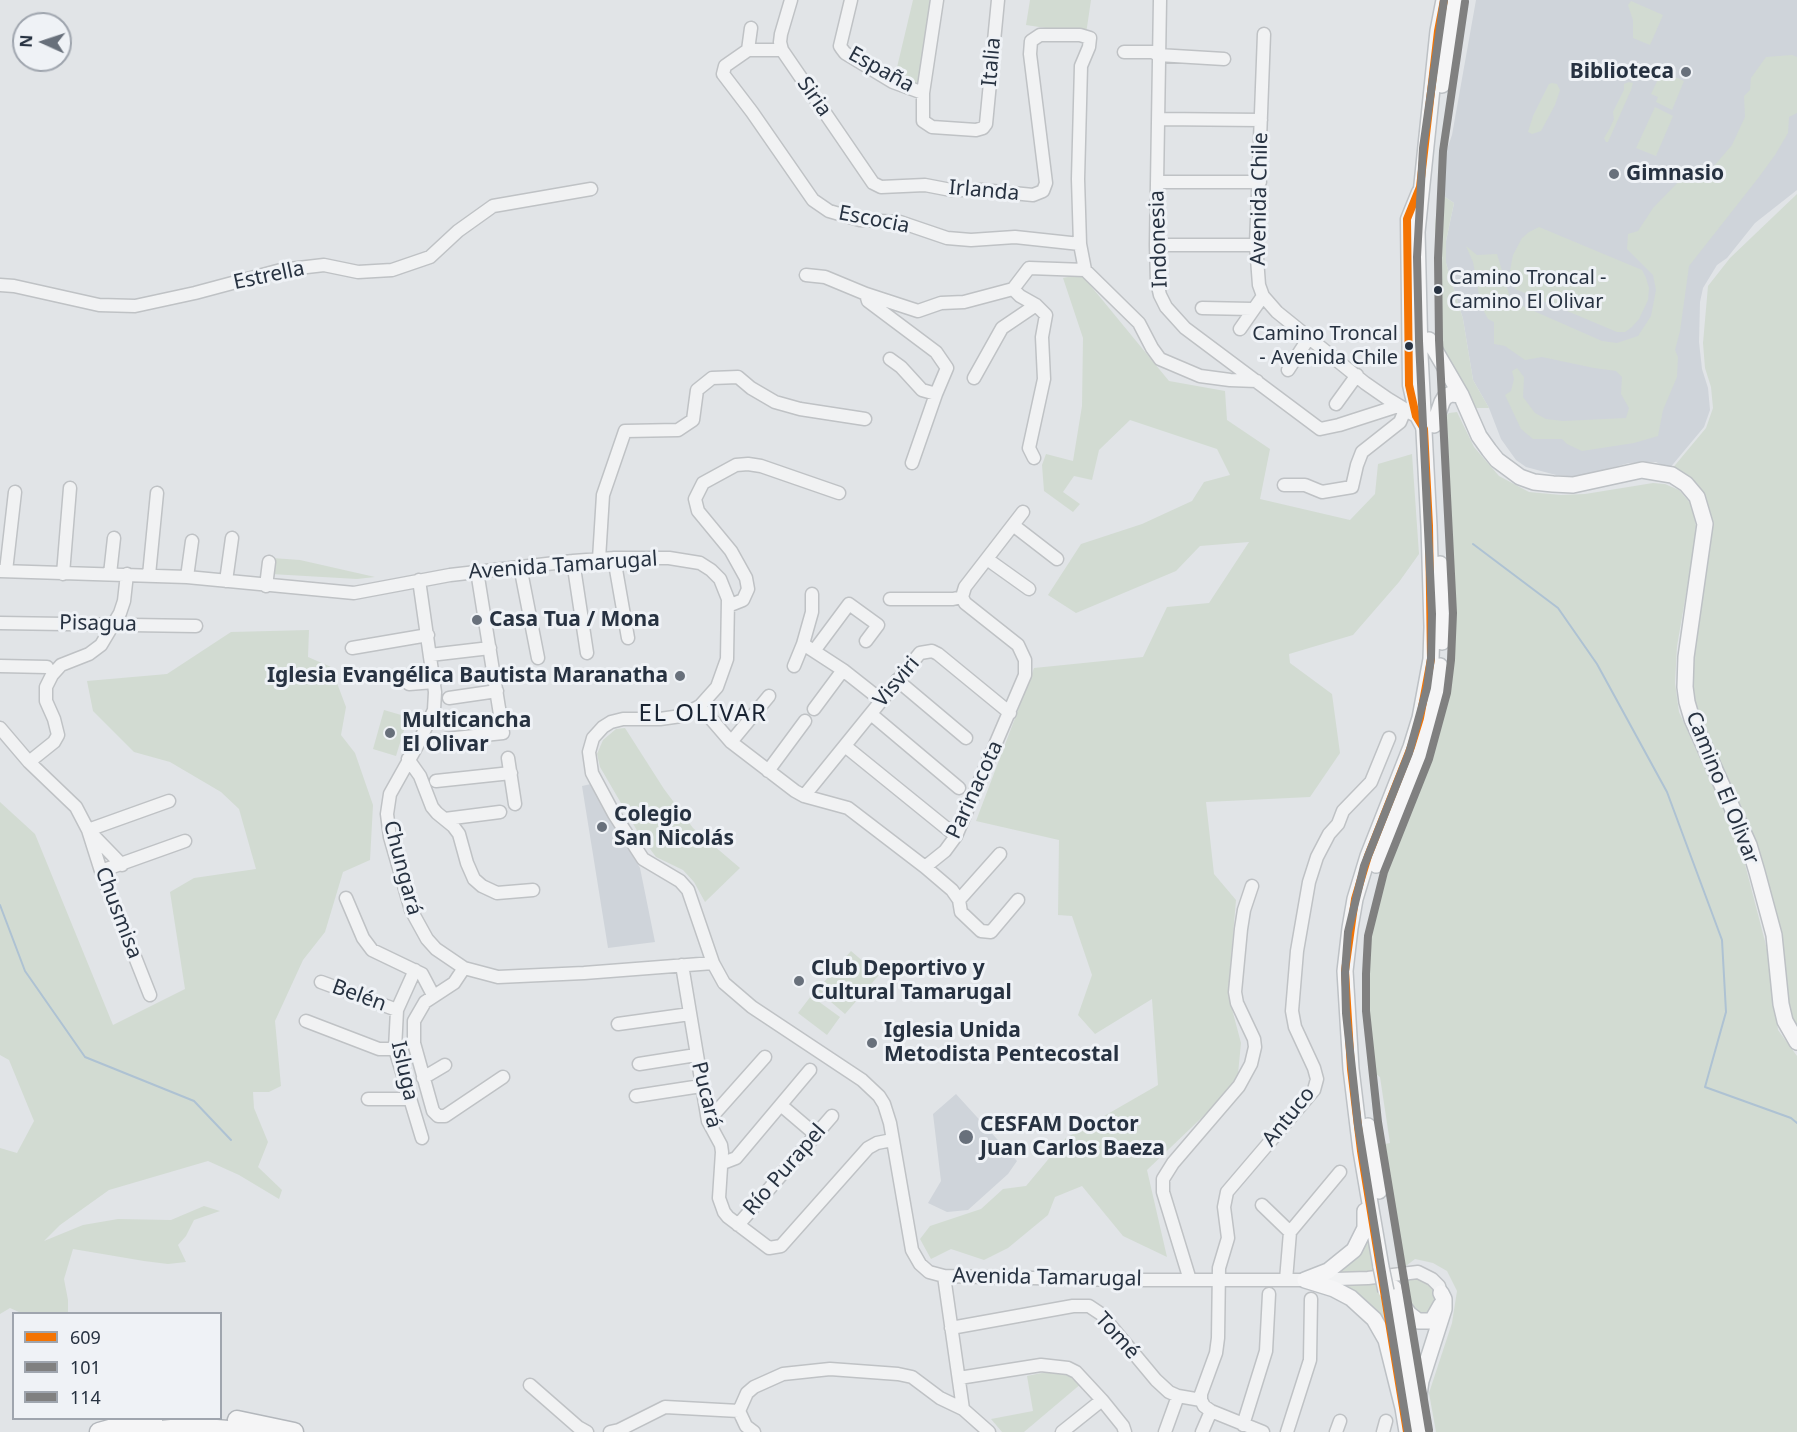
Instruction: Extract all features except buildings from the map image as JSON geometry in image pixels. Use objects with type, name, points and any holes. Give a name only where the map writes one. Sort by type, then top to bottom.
[{"type":"highway","points":[[222,1418],[294,1432]]},
{"type":"highway","points":[[99,1432],[128,1424],[157,1420]]},
{"type":"highway","points":[[139,1432],[193,1427],[251,1432]]},
{"type":"main road","points":[[1305,1280],[1328,1270],[1348,1257],[1363,1236],[1366,1219],[1351,1069],[1345,971],[1350,928],[1355,899],[1368,856],[1411,747],[1427,688],[1431,659],[1432,627],[1415,417],[1417,232],[1438,31],[1444,0]]},
{"type":"main road","points":[[1386,1266],[1356,1012],[1358,934],[1374,869],[1419,756],[1437,690],[1443,614],[1415,417],[1429,340],[1427,258],[1433,150],[1455,0]]},
{"type":"main road","name":"Camino El Olivar","points":[[1429,340],[1461,395],[1479,436],[1489,450],[1508,469],[1520,477],[1534,482],[1573,484],[1642,470],[1672,475],[1686,484],[1697,497],[1705,524],[1686,657],[1687,702],[1692,719],[1731,801],[1755,863],[1774,935],[1785,1021],[1797,1042]]},
{"type":"main road","points":[[1415,417],[1442,402],[1451,394],[1461,395]]},
{"type":"main road","points":[[1361,1151],[1392,1290],[1413,1420]]},
{"type":"main road","points":[[1305,1280],[1334,1289],[1351,1298],[1374,1319],[1386,1340],[1413,1420]]},
{"type":"main road","points":[[1392,1290],[1409,1314],[1424,1322],[1430,1321],[1437,1315],[1441,1304],[1441,1293]]},
{"type":"main road","points":[[1407,1432],[1413,1420],[1421,1381],[1444,1309],[1444,1299],[1441,1293]]},
{"type":"street","points":[[752,28],[748,50],[782,50],[781,33],[791,0]]},
{"type":"street","name":"España","points":[[852,0],[840,46],[845,53],[893,82],[923,93]]},
{"type":"street","points":[[923,93],[937,0]]},
{"type":"street","name":"Italia","points":[[923,93],[923,122],[932,126],[976,130],[983,128],[986,124],[998,0]]},
{"type":"street","name":"Indonesia","points":[[1160,0],[1156,245],[1157,282],[1166,308],[1185,328],[1320,429],[1415,417]]},
{"type":"street","name":"Avenida Chile","points":[[1264,34],[1256,245],[1259,285],[1263,296],[1277,312],[1415,417]]},
{"type":"street","name":"Irlanda","points":[[877,186],[888,188],[925,185],[951,190],[982,190],[1033,195],[1043,191],[1046,183],[1030,50],[1033,39],[1040,35],[1084,36],[1090,38],[1089,47],[1081,66],[1078,179],[1080,244]]},
{"type":"street","name":"Escocia","points":[[748,50],[725,66],[723,74],[813,200],[829,211],[860,220],[900,222],[947,238],[971,240],[1015,237],[1080,244]]},
{"type":"street","name":"Siria","points":[[782,50],[877,186]]},
{"type":"street","points":[[1124,52],[1154,52],[1158,55],[1224,59]]},
{"type":"street","points":[[1158,118],[1261,120]]},
{"type":"street","points":[[1157,182],[1260,182]]},
{"type":"street","points":[[1415,417],[1409,385],[1407,219],[1420,187]]},
{"type":"street","name":"Estrella","points":[[0,285],[99,305],[135,306],[281,270],[324,265],[358,272],[392,270],[430,257],[458,231],[493,206],[591,189]]},
{"type":"street","points":[[1080,244],[1085,270],[1139,323],[1160,359],[1200,376],[1257,381]]},
{"type":"street","points":[[1156,245],[1256,245]]},
{"type":"street","points":[[806,275],[825,277],[866,294],[918,311],[941,303],[964,302],[1013,289],[1029,268],[1085,270]]},
{"type":"street","points":[[1013,289],[1020,296],[1036,304],[1046,315],[1042,337],[1044,379],[1029,448],[1034,458]]},
{"type":"street","points":[[866,294],[868,301],[936,352],[947,368],[912,463]]},
{"type":"street","points":[[1240,329],[1263,296]]},
{"type":"street","points":[[975,378],[1002,328],[1036,304]]},
{"type":"street","points":[[1202,308],[1252,309]]},
{"type":"street","points":[[1288,370],[1310,336]]},
{"type":"street","points":[[890,359],[902,368],[922,390],[936,394]]},
{"type":"street","points":[[1336,404],[1357,375]]},
{"type":"street","points":[[599,559],[603,495],[625,431],[678,430],[693,420],[697,390],[712,378],[738,377],[751,388],[775,402],[865,418]]},
{"type":"street","points":[[1409,385],[1415,417]]},
{"type":"street","points":[[1284,485],[1305,485],[1322,492],[1352,488],[1356,465],[1362,452],[1400,422],[1415,417]]},
{"type":"street","points":[[728,606],[743,600],[748,589],[746,578],[731,551],[698,511],[695,499],[704,483],[730,468],[748,464],[762,466],[839,493]]},
{"type":"street","points":[[63,573],[70,488]]},
{"type":"street","points":[[3,571],[15,492]]},
{"type":"street","points":[[149,575],[157,493]]},
{"type":"street","points":[[890,599],[953,599],[964,592],[1023,512]]},
{"type":"street","points":[[1013,525],[1057,559]]},
{"type":"street","points":[[110,574],[114,538]]},
{"type":"street","points":[[226,582],[232,538]]},
{"type":"street","points":[[188,577],[192,541]]},
{"type":"street","points":[[614,558],[628,638]]},
{"type":"street","name":"Avenida Tamarugal","points":[[3,571],[188,577],[354,593],[477,571],[573,561],[669,558],[700,563],[720,579],[726,592],[728,606],[727,659],[717,687],[700,706],[688,713],[660,719],[623,719],[611,722],[593,738],[589,752],[592,772],[614,814],[643,859],[680,881],[688,890],[713,963],[724,983],[737,995],[862,1080],[873,1089],[884,1104],[912,1250],[920,1264],[929,1272],[944,1276],[1219,1281],[1368,1278],[1418,1272],[1432,1279],[1439,1286],[1441,1293]]},
{"type":"street","points":[[987,559],[1029,589]]},
{"type":"street","points":[[573,561],[587,653]]},
{"type":"street","points":[[266,586],[269,562]]},
{"type":"street","points":[[520,566],[538,658]]},
{"type":"street","points":[[446,739],[503,733],[477,571]]},
{"type":"street","points":[[29,762],[54,742],[58,735],[46,701],[46,687],[52,675],[61,665],[95,651],[101,645],[124,601],[127,574]]},
{"type":"street","name":"Chungará","points":[[419,580],[435,702],[431,719],[395,781],[387,805],[387,825],[393,849],[418,926],[436,949],[464,968],[498,977],[713,963]]},
{"type":"street","name":"Parinacota","points":[[925,867],[945,851],[956,836],[1025,675],[1023,653],[1018,645],[965,603],[964,592]]},
{"type":"street","points":[[809,648],[812,594]]},
{"type":"street","points":[[794,666],[849,604],[878,625],[866,641]]},
{"type":"street","name":"Pisagua","points":[[0,623],[196,626]]},
{"type":"street","points":[[352,648],[428,635]]},
{"type":"street","points":[[430,656],[490,648]]},
{"type":"street","points":[[809,648],[843,670],[881,700]]},
{"type":"street","name":"Visviri","points":[[804,796],[916,656],[924,651],[938,654],[1010,713]]},
{"type":"street","points":[[0,666],[47,667]]},
{"type":"street","points":[[814,709],[843,670]]},
{"type":"street","points":[[897,680],[966,738]]},
{"type":"street","points":[[409,684],[434,682]]},
{"type":"street","points":[[449,698],[497,691]]},
{"type":"street","points":[[731,742],[769,696]]},
{"type":"street","points":[[700,706],[731,742],[768,771],[804,796],[848,808],[925,867],[952,890],[959,900],[961,912],[981,931],[988,933],[994,929],[1018,900]]},
{"type":"street","points":[[871,714],[959,788]]},
{"type":"street","points":[[768,771],[805,721]]},
{"type":"street","name":"Chusmisa","points":[[0,728],[29,762],[76,807],[88,830],[101,871],[150,995]]},
{"type":"street","name":"Antuco","points":[[1201,1400],[1201,1394],[1216,1353],[1219,1268],[1228,1238],[1224,1207],[1227,1192],[1314,1090],[1317,1079],[1295,1027],[1292,1011],[1297,951],[1309,882],[1317,857],[1329,834],[1338,824],[1343,811],[1371,782],[1389,738]]},
{"type":"street","points":[[845,746],[956,836]]},
{"type":"street","points":[[508,758],[515,804]]},
{"type":"street","points":[[408,759],[420,776],[432,807],[459,834],[474,879],[482,886],[497,893],[532,890]]},
{"type":"street","points":[[436,781],[510,773]]},
{"type":"street","points":[[88,830],[169,801]]},
{"type":"street","points":[[445,819],[500,812]]},
{"type":"street","name":"Chusmisa","points":[[88,830],[122,865]]},
{"type":"street","points":[[101,871],[185,841]]},
{"type":"street","points":[[959,900],[999,854]]},
{"type":"street","points":[[1190,1280],[1163,1192],[1163,1179],[1173,1163],[1247,1076],[1251,1064],[1254,1039],[1237,1003],[1235,992],[1244,910],[1252,886]]},
{"type":"street","points":[[346,898],[363,938],[372,950],[422,974],[433,995]]},
{"type":"street","name":"Pucará","points":[[682,965],[708,1121],[721,1145],[723,1163],[719,1180],[721,1205],[724,1212],[738,1225],[769,1248],[781,1246],[868,1148],[877,1143],[892,1140]]},
{"type":"street","name":"Isluga","points":[[464,968],[454,983],[433,995],[419,1010],[414,1021],[416,1051],[433,1112],[438,1116],[445,1116],[503,1077]]},
{"type":"street","name":"Isluga","points":[[415,970],[397,1010],[395,1049],[422,1138]]},
{"type":"street","name":"Belén","points":[[321,982],[397,1010]]},
{"type":"street","points":[[618,1024],[690,1014]]},
{"type":"street","points":[[306,1021],[379,1049],[395,1049]]},
{"type":"street","points":[[639,1064],[696,1055]]},
{"type":"street","points":[[708,1121],[765,1057]]},
{"type":"street","points":[[423,1078],[445,1065]]},
{"type":"street","points":[[723,1163],[736,1158],[810,1070]]},
{"type":"street","points":[[636,1096],[701,1086]]},
{"type":"street","points":[[368,1099],[410,1099]]},
{"type":"street","points":[[782,1106],[816,1135]]},
{"type":"street","name":"Río Purapel","points":[[738,1225],[832,1116]]},
{"type":"street","points":[[1286,1280],[1290,1232],[1340,1172]]},
{"type":"street","points":[[1262,1205],[1290,1232]]},
{"type":"street","points":[[944,1276],[963,1409]]},
{"type":"street","points":[[1201,1400],[1210,1411],[1253,1429],[1266,1352],[1269,1294]]},
{"type":"street","points":[[1287,1432],[1310,1360],[1311,1299]]},
{"type":"street","name":"Tomé","points":[[951,1328],[1073,1306],[1089,1306],[1101,1314],[1156,1380],[1169,1392],[1201,1400]]},
{"type":"street","points":[[959,1378],[1041,1365],[1059,1365],[1076,1371],[1124,1426],[1125,1432]]},
{"type":"street","points":[[754,1432],[746,1426],[739,1411],[747,1393],[760,1383],[783,1374],[830,1369],[912,1377],[940,1398],[963,1409],[989,1432]]},
{"type":"street","points":[[530,1385],[578,1427],[587,1432]]},
{"type":"street","points":[[1165,1432],[1178,1396]]},
{"type":"street","points":[[1062,1432],[1102,1400]]},
{"type":"street","points":[[610,1432],[619,1430],[665,1407],[739,1411]]},
{"type":"street","points":[[1202,1432],[1210,1411]]},
{"type":"shaded area","points":[[913,0],[930,0],[918,90],[894,80]]},
{"type":"shaded area","points":[[1030,0],[1091,0],[1086,34],[1026,25]]},
{"type":"shaded area","points":[[1476,0],[1797,0],[1797,190],[1755,223],[1727,258],[1717,265],[1703,288],[1700,302],[1699,342],[1710,410],[1704,427],[1669,469],[1656,462],[1629,463],[1578,477],[1556,475],[1526,467],[1516,460],[1501,439],[1489,408],[1473,380],[1463,319],[1446,263],[1446,241],[1454,203],[1439,193],[1446,152],[1452,135]]},
{"type":"shaded area","points":[[1631,1],[1663,15],[1650,45],[1633,38],[1633,20],[1628,5]]},
{"type":"shaded area","points":[[1792,55],[1797,57],[1797,113],[1789,117],[1788,133],[1759,177],[1689,266],[1680,331],[1675,350],[1678,357],[1677,377],[1663,410],[1658,436],[1634,443],[1582,451],[1562,439],[1533,439],[1521,429],[1505,395],[1511,391],[1514,379],[1512,371],[1517,368],[1524,377],[1523,397],[1535,413],[1546,419],[1563,421],[1626,418],[1629,408],[1621,394],[1622,377],[1616,371],[1542,357],[1525,360],[1505,346],[1494,344],[1494,322],[1488,319],[1481,306],[1473,262],[1466,246],[1477,255],[1497,254],[1511,301],[1602,341],[1617,343],[1638,336],[1651,316],[1656,290],[1653,275],[1627,249],[1628,234],[1638,231],[1653,208],[1686,174],[1714,166],[1732,145],[1745,117],[1744,96],[1750,90],[1751,78],[1766,57]]},
{"type":"shaded area","points":[[1662,71],[1684,81],[1672,110],[1656,102],[1658,97],[1651,94]]},
{"type":"shaded area","points":[[1633,83],[1631,90],[1608,142],[1606,142],[1604,138],[1614,119],[1613,112],[1624,90],[1624,84]]},
{"type":"shaded area","points":[[1549,84],[1557,84],[1560,90],[1555,105],[1541,131],[1532,134],[1528,132],[1533,116]]},
{"type":"shaded area","points":[[1655,107],[1673,116],[1656,156],[1636,148]]},
{"type":"shaded area","points":[[1439,193],[1454,203],[1446,241],[1446,263],[1463,319],[1473,380],[1489,408],[1476,408],[1445,358],[1437,332],[1438,282],[1435,224]]},
{"type":"shaded area","points":[[1797,194],[1797,1033],[1787,1010],[1778,933],[1693,712],[1690,673],[1711,543],[1709,512],[1671,470],[1706,428],[1713,408],[1711,387],[1705,368],[1703,343],[1708,286],[1730,258]]},
{"type":"shaded area","points":[[1539,227],[1642,270],[1649,288],[1648,300],[1639,319],[1632,327],[1625,332],[1617,332],[1515,289],[1509,276],[1513,255],[1522,238]]},
{"type":"shaded area","points":[[1081,274],[1169,381],[1225,391],[1227,420],[1270,449],[1260,499],[1350,520],[1375,494],[1378,464],[1412,454],[1419,554],[1399,582],[1353,635],[1289,654],[1290,663],[1332,694],[1340,753],[1310,797],[1206,802],[1214,874],[1236,900],[1228,994],[1241,1043],[1237,1084],[1147,1170],[1167,1257],[1123,1236],[1082,1186],[1055,1197],[1048,1215],[1008,1248],[984,1260],[951,1249],[931,1259],[920,1239],[930,1226],[981,1209],[1003,1189],[1026,1186],[1066,1138],[1158,1085],[1152,999],[1095,1034],[1078,1015],[1092,975],[1072,916],[1058,915],[1059,840],[976,821],[1034,668],[1143,657],[1167,607],[1209,603],[1249,542],[1200,546],[1176,571],[1076,613],[1048,595],[1081,544],[1142,524],[1192,501],[1204,482],[1230,475],[1217,449],[1130,420],[1099,450],[1092,480],[1074,476],[1063,492],[1080,504],[1073,512],[1044,491],[1042,465],[1046,454],[1073,461],[1082,406],[1083,338],[1063,278]]},
{"type":"shaded area","points":[[1457,412],[1474,447],[1499,476],[1529,492],[1561,495],[1585,494],[1653,483],[1665,484],[1679,490],[1692,505],[1696,526],[1677,646],[1675,683],[1679,712],[1740,845],[1768,953],[1778,1030],[1797,1056],[1797,1432],[1436,1432],[1429,1393],[1452,1323],[1457,1291],[1447,1271],[1433,1263],[1415,1259],[1402,1269],[1380,1145],[1390,1143],[1380,1077],[1373,1072],[1363,999],[1372,908],[1382,875],[1446,708],[1451,665],[1452,626],[1442,459],[1443,419],[1449,413]]},
{"type":"shaded area","points":[[272,558],[300,560],[375,577],[357,579],[271,574]]},
{"type":"shaded area","points":[[309,630],[308,657],[331,667],[346,707],[341,735],[355,753],[373,805],[370,860],[343,872],[325,932],[303,960],[275,1021],[281,1086],[269,1092],[253,1092],[254,1108],[268,1142],[258,1167],[282,1190],[279,1199],[239,1175],[208,1161],[109,1190],[60,1225],[44,1241],[83,1225],[118,1219],[171,1220],[204,1206],[220,1211],[194,1220],[186,1236],[178,1245],[186,1262],[168,1264],[73,1249],[64,1279],[68,1312],[19,1312],[10,1308],[0,1314],[0,1148],[17,1153],[34,1121],[9,1060],[0,1055],[0,802],[35,834],[113,1025],[185,989],[170,892],[194,878],[256,869],[239,809],[221,792],[170,762],[134,752],[93,711],[87,681],[167,674],[231,632]]},
{"type":"shaded area","name":"Multicancha El Olivar","points":[[384,710],[408,717],[396,756],[373,749]]},
{"type":"shaded area","points":[[625,728],[664,789],[693,828],[740,868],[705,902],[694,882],[683,870],[656,857],[639,834],[600,767],[597,754],[603,740],[616,729]]},
{"type":"shaded area","name":"Colegio San Nicolás","points":[[591,784],[640,868],[655,942],[608,948],[582,786]]},
{"type":"shaded area","points":[[851,951],[879,975],[845,1014],[817,990]]},
{"type":"shaded area","points":[[811,996],[840,1017],[827,1035],[798,1013]]},
{"type":"shaded area","name":"CESFAM Doctor Juan Carlos Baeza","points":[[956,1094],[1017,1161],[1008,1174],[968,1210],[947,1212],[928,1203],[941,1181],[933,1114]]},
{"type":"shaded area","points":[[1368,1231],[1375,1272],[1328,1273]]},
{"type":"shaded area","points":[[1416,1277],[1426,1282],[1432,1289],[1436,1300],[1427,1317],[1411,1311],[1403,1279]]},
{"type":"shaded area","points":[[1378,1281],[1387,1336],[1330,1284]]},
{"type":"shaded area","points":[[1061,1369],[1073,1373],[1082,1383],[1024,1432],[1002,1432],[991,1419],[1033,1411],[1027,1376]]},
{"type":"waterway","points":[[1473,544],[1558,608],[1597,664],[1667,792],[1722,940],[1726,1012],[1705,1087],[1791,1118],[1797,1123]]},
{"type":"waterway","points":[[0,905],[25,971],[85,1057],[194,1101],[231,1140]]},
{"type":"transit line","name":"609","points":[[1407,1432],[1361,1151],[1351,1069],[1345,971],[1355,899],[1368,856],[1411,747],[1420,718],[1431,659],[1429,526],[1424,429],[1416,416],[1409,385],[1407,219],[1420,187],[1438,31],[1444,0]]},
{"type":"transit line","name":"114","points":[[1408,1432],[1358,1125],[1346,1013],[1345,973],[1348,932],[1364,866],[1409,753],[1427,688],[1431,658],[1432,614],[1417,257],[1423,148],[1444,0]]},
{"type":"transit line","name":"101","points":[[1429,1430],[1378,1122],[1366,1011],[1366,974],[1368,936],[1384,872],[1429,759],[1447,693],[1451,660],[1453,613],[1439,340],[1438,258],[1443,151],[1465,2]]},
{"type":"place","name":"Biblioteca","points":[[1686,72]]},
{"type":"place","name":"Gimnasio","points":[[1614,174]]},
{"type":"place","name":"Camino Troncal - Camino El Olivar","points":[[1438,290]]},
{"type":"place","name":"Camino Troncal - Avenida Chile","points":[[1409,346]]},
{"type":"place","name":"Casa Tua / Mona","points":[[477,620]]},
{"type":"place","name":"Iglesia Evangélica Bautista Maranatha","points":[[680,676]]},
{"type":"place","name":"Multicancha El Olivar","points":[[390,733]]},
{"type":"place","name":"Colegio San Nicolás","points":[[602,827]]},
{"type":"place","name":"Club Deportivo y Cultural Tamarugal","points":[[799,981]]},
{"type":"place","name":"Iglesia Unida Metodista Pentecostal","points":[[872,1043]]},
{"type":"place","name":"CESFAM Doctor Juan Carlos Baeza","points":[[966,1137]]},
{"type":"district","name":"EL OLIVAR","points":[[703,714]]}]
